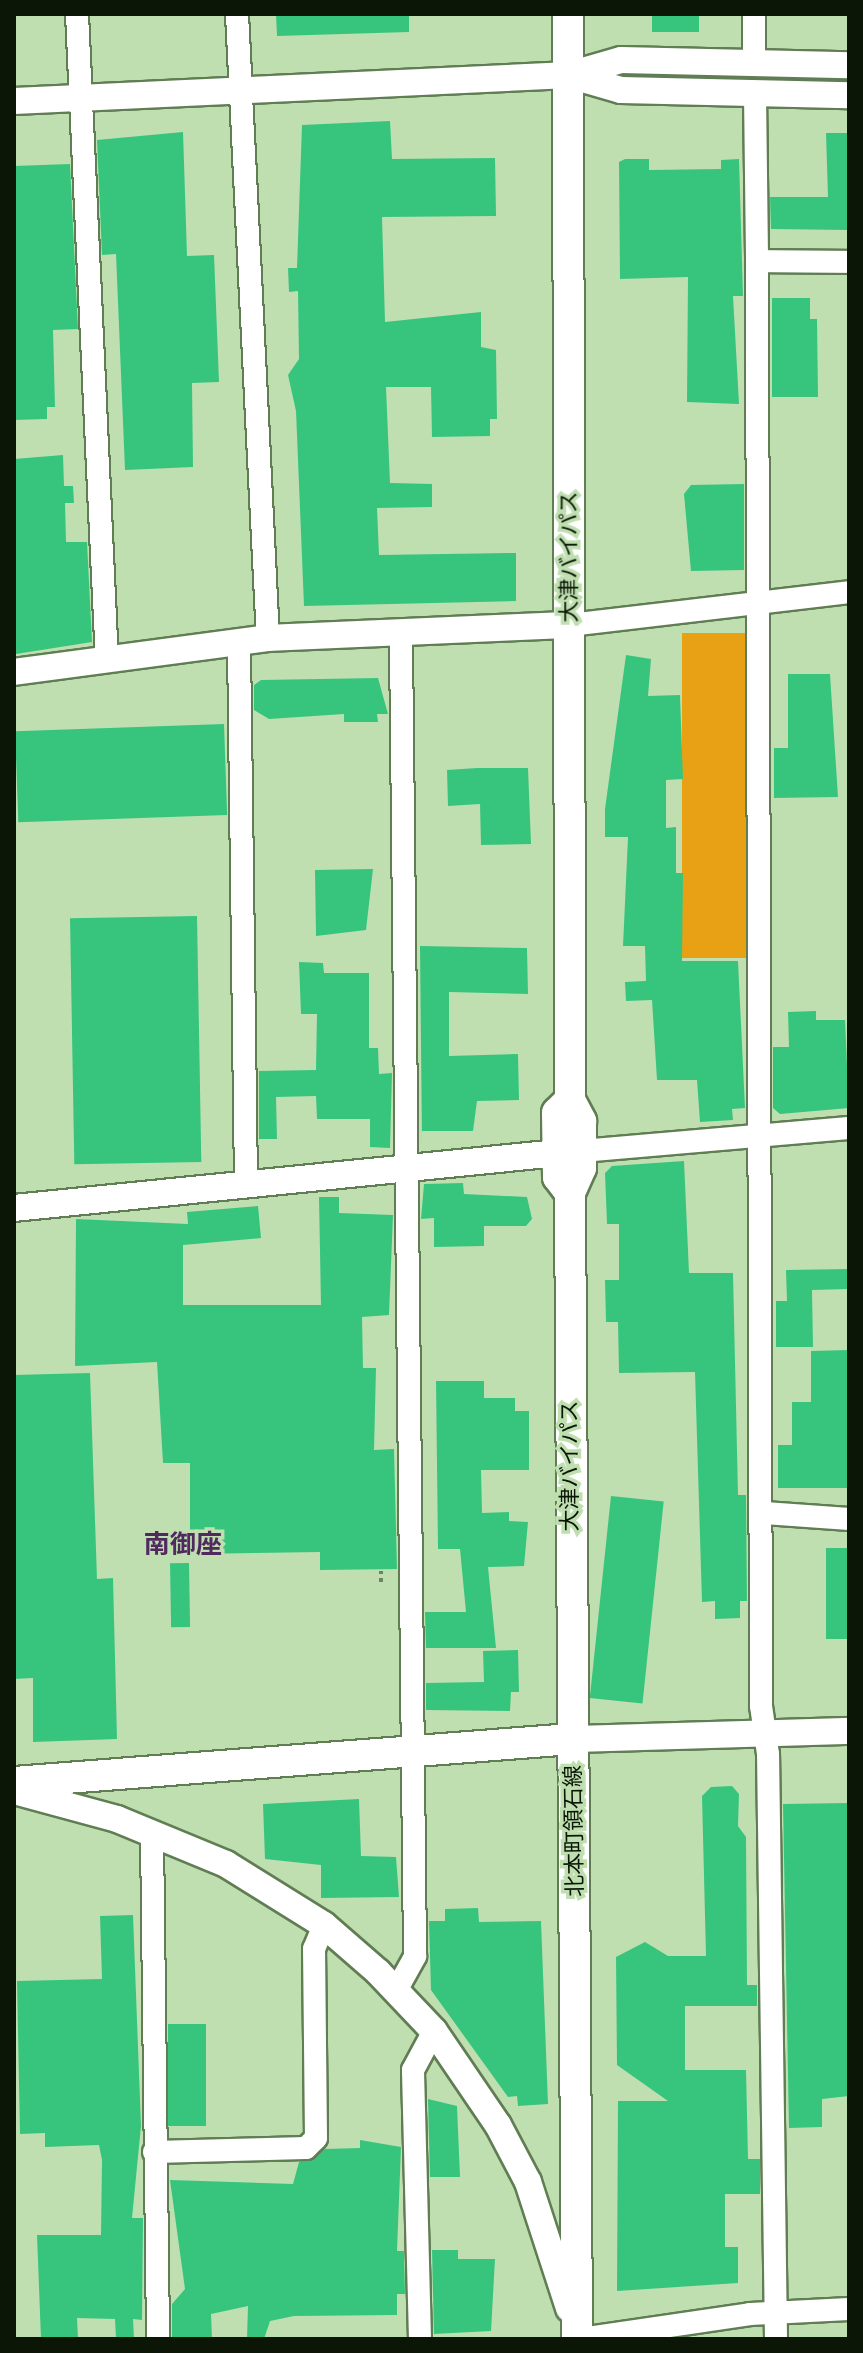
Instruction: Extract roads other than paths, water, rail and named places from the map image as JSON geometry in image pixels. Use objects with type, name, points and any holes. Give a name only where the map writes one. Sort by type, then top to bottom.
[{"type":"main road","name":"大津バイパス","points":[[568,14],[570,1100],[557,1113],[569,1152],[558,1177],[570,1193],[572,1739]]},
{"type":"main road","name":"北本町領石線","points":[[14,1782],[572,1739],[578,2339]]},
{"type":"street","points":[[77,14],[107,661]]},
{"type":"street","points":[[237,14],[268,638]]},
{"type":"street","points":[[754,14],[754,63]]},
{"type":"street","points":[[14,101],[569,75],[621,60],[849,65]]},
{"type":"street","points":[[569,75],[621,90],[849,95]]},
{"type":"street","points":[[755,93],[765,1729],[776,2339]]},
{"type":"street","points":[[757,261],[849,262]]},
{"type":"street","points":[[14,672],[268,638],[570,625],[849,592]]},
{"type":"street","points":[[397,1989],[415,1956],[401,632]]},
{"type":"street","points":[[239,643],[246,1186]]},
{"type":"street","points":[[14,1208],[406,1171],[569,1152],[849,1128]]},
{"type":"street","points":[[765,1513],[849,1519]]},
{"type":"street","points":[[572,1739],[765,1729],[849,1731]]},
{"type":"street","points":[[14,1791],[152,1832],[226,1864],[324,1925],[397,1989],[434,2031],[528,2182],[578,2339],[775,2313],[849,2309]]},
{"type":"street","points":[[152,1832],[158,2339]]},
{"type":"street","points":[[154,2152],[306,2148],[316,2138],[314,1949],[324,1925]]},
{"type":"street","points":[[420,2339],[413,2070],[434,2031]]},
{"type":"district","name":"南御座","points":[[183,1545]]}]
